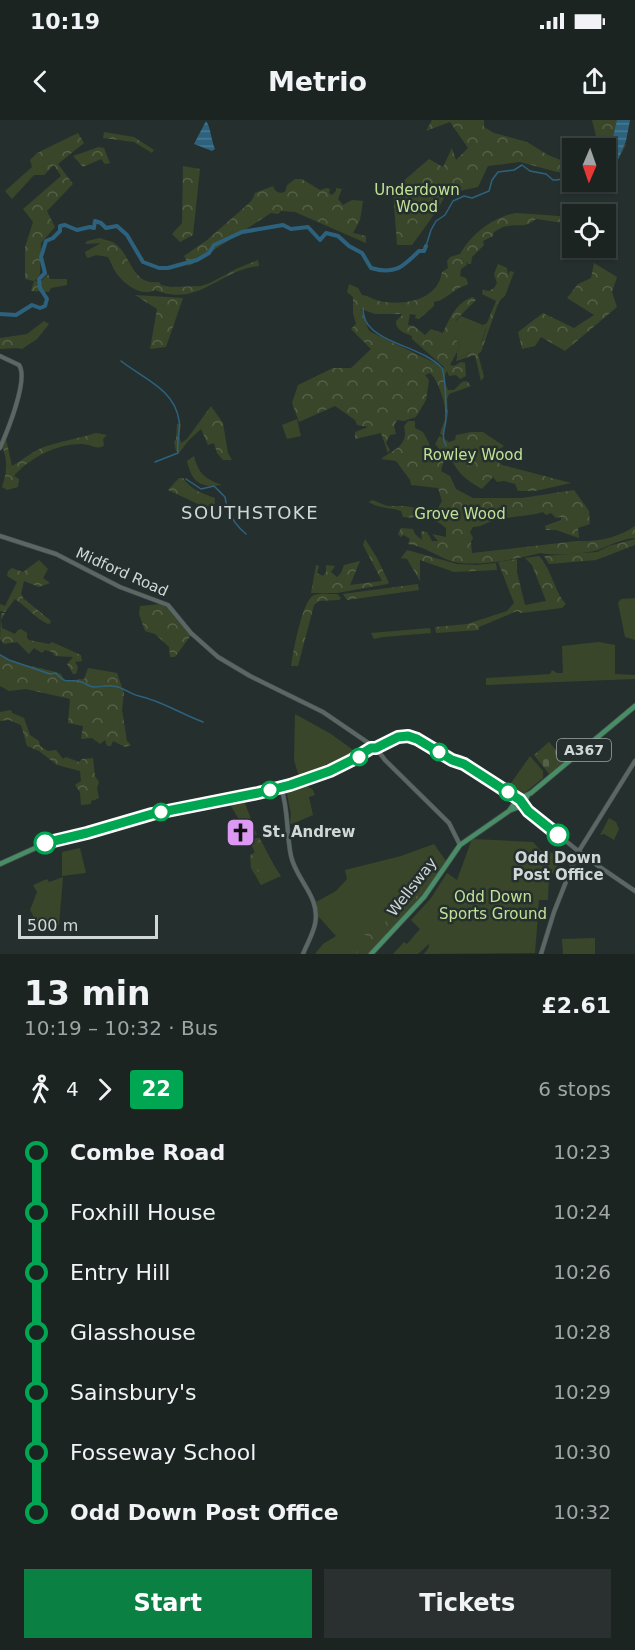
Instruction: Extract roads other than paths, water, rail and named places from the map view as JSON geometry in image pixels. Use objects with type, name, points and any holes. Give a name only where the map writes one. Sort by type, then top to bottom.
[{"type":"main road","points":[[0,356],[17,363],[22,368],[23,374],[0,448]]},
{"type":"main road","name":"Midford Road","points":[[0,536],[56,554],[120,587],[168,605],[191,633],[218,657],[250,676],[323,712],[367,742],[444,818],[453,828],[461,846]]},
{"type":"main road","name":"Wellsway","points":[[418,906],[452,855],[461,846],[519,803],[635,706]]},
{"type":"main road","points":[[0,864],[53,840],[78,834],[89,834],[152,814],[282,787],[330,771],[392,739],[408,736],[446,756],[459,760],[510,794],[579,851],[635,891]]},
{"type":"main road","points":[[541,954],[557,902],[579,851],[635,761]]},
{"type":"main road","points":[[282,787],[292,862],[315,905],[315,927],[303,954]]},
{"type":"main road","points":[[452,855],[457,838]]},
{"type":"main road","name":"Wellsway","points":[[373,954],[418,906],[461,846]]},
{"type":"water","points":[[617,120],[630,120],[626,141],[616,163],[618,148],[616,147],[616,138],[613,138]]},
{"type":"water","points":[[206,121],[215,149],[212,151],[194,144]]},
{"type":"waterway","points":[[426,246],[436,221],[445,215],[453,201],[464,196],[472,198],[489,191],[492,180],[498,172],[514,170],[522,165],[530,171],[546,174],[553,180],[562,179]]},
{"type":"waterway","points":[[0,314],[16,315],[32,305],[40,308],[45,306],[47,299],[40,288],[39,279],[45,273],[41,257],[46,241],[60,231],[60,226],[65,225],[77,230],[94,228],[95,221],[106,228],[117,226],[127,235],[143,262],[159,268],[168,268],[197,260],[209,253],[214,245],[242,232],[283,225],[291,229],[308,227],[320,240],[326,233],[338,236],[349,246],[362,253],[371,268],[379,270],[398,268],[419,251],[424,251],[426,246]]},
{"type":"waterway","points":[[363,308],[364,317],[370,327],[379,334],[426,356],[442,368],[446,392],[443,435],[446,446]]},
{"type":"waterway","points":[[121,361],[165,392],[176,409],[179,420],[178,453],[155,462]]},
{"type":"waterway","points":[[186,479],[201,489],[214,486],[225,497],[232,518],[246,534]]},
{"type":"waterway","points":[[0,655],[50,674],[56,673],[65,681],[77,681],[92,687],[120,688],[164,704],[203,722]]},
{"type":"place","name":"St. Andrew","points":[[241,832]]},
{"type":"place","name":"Odd Down Post Office","points":[[558,835]]},
{"type":"district","name":"SOUTHSTOKE","points":[[250,513]]},
{"type":"park label","name":"Underdown Wood","points":[[417,198]]},
{"type":"park label","name":"Rowley Wood","points":[[473,455]]},
{"type":"park label","name":"Grove Wood","points":[[460,514]]},
{"type":"park label","name":"Odd Down Sports Ground","points":[[493,906]]}]
